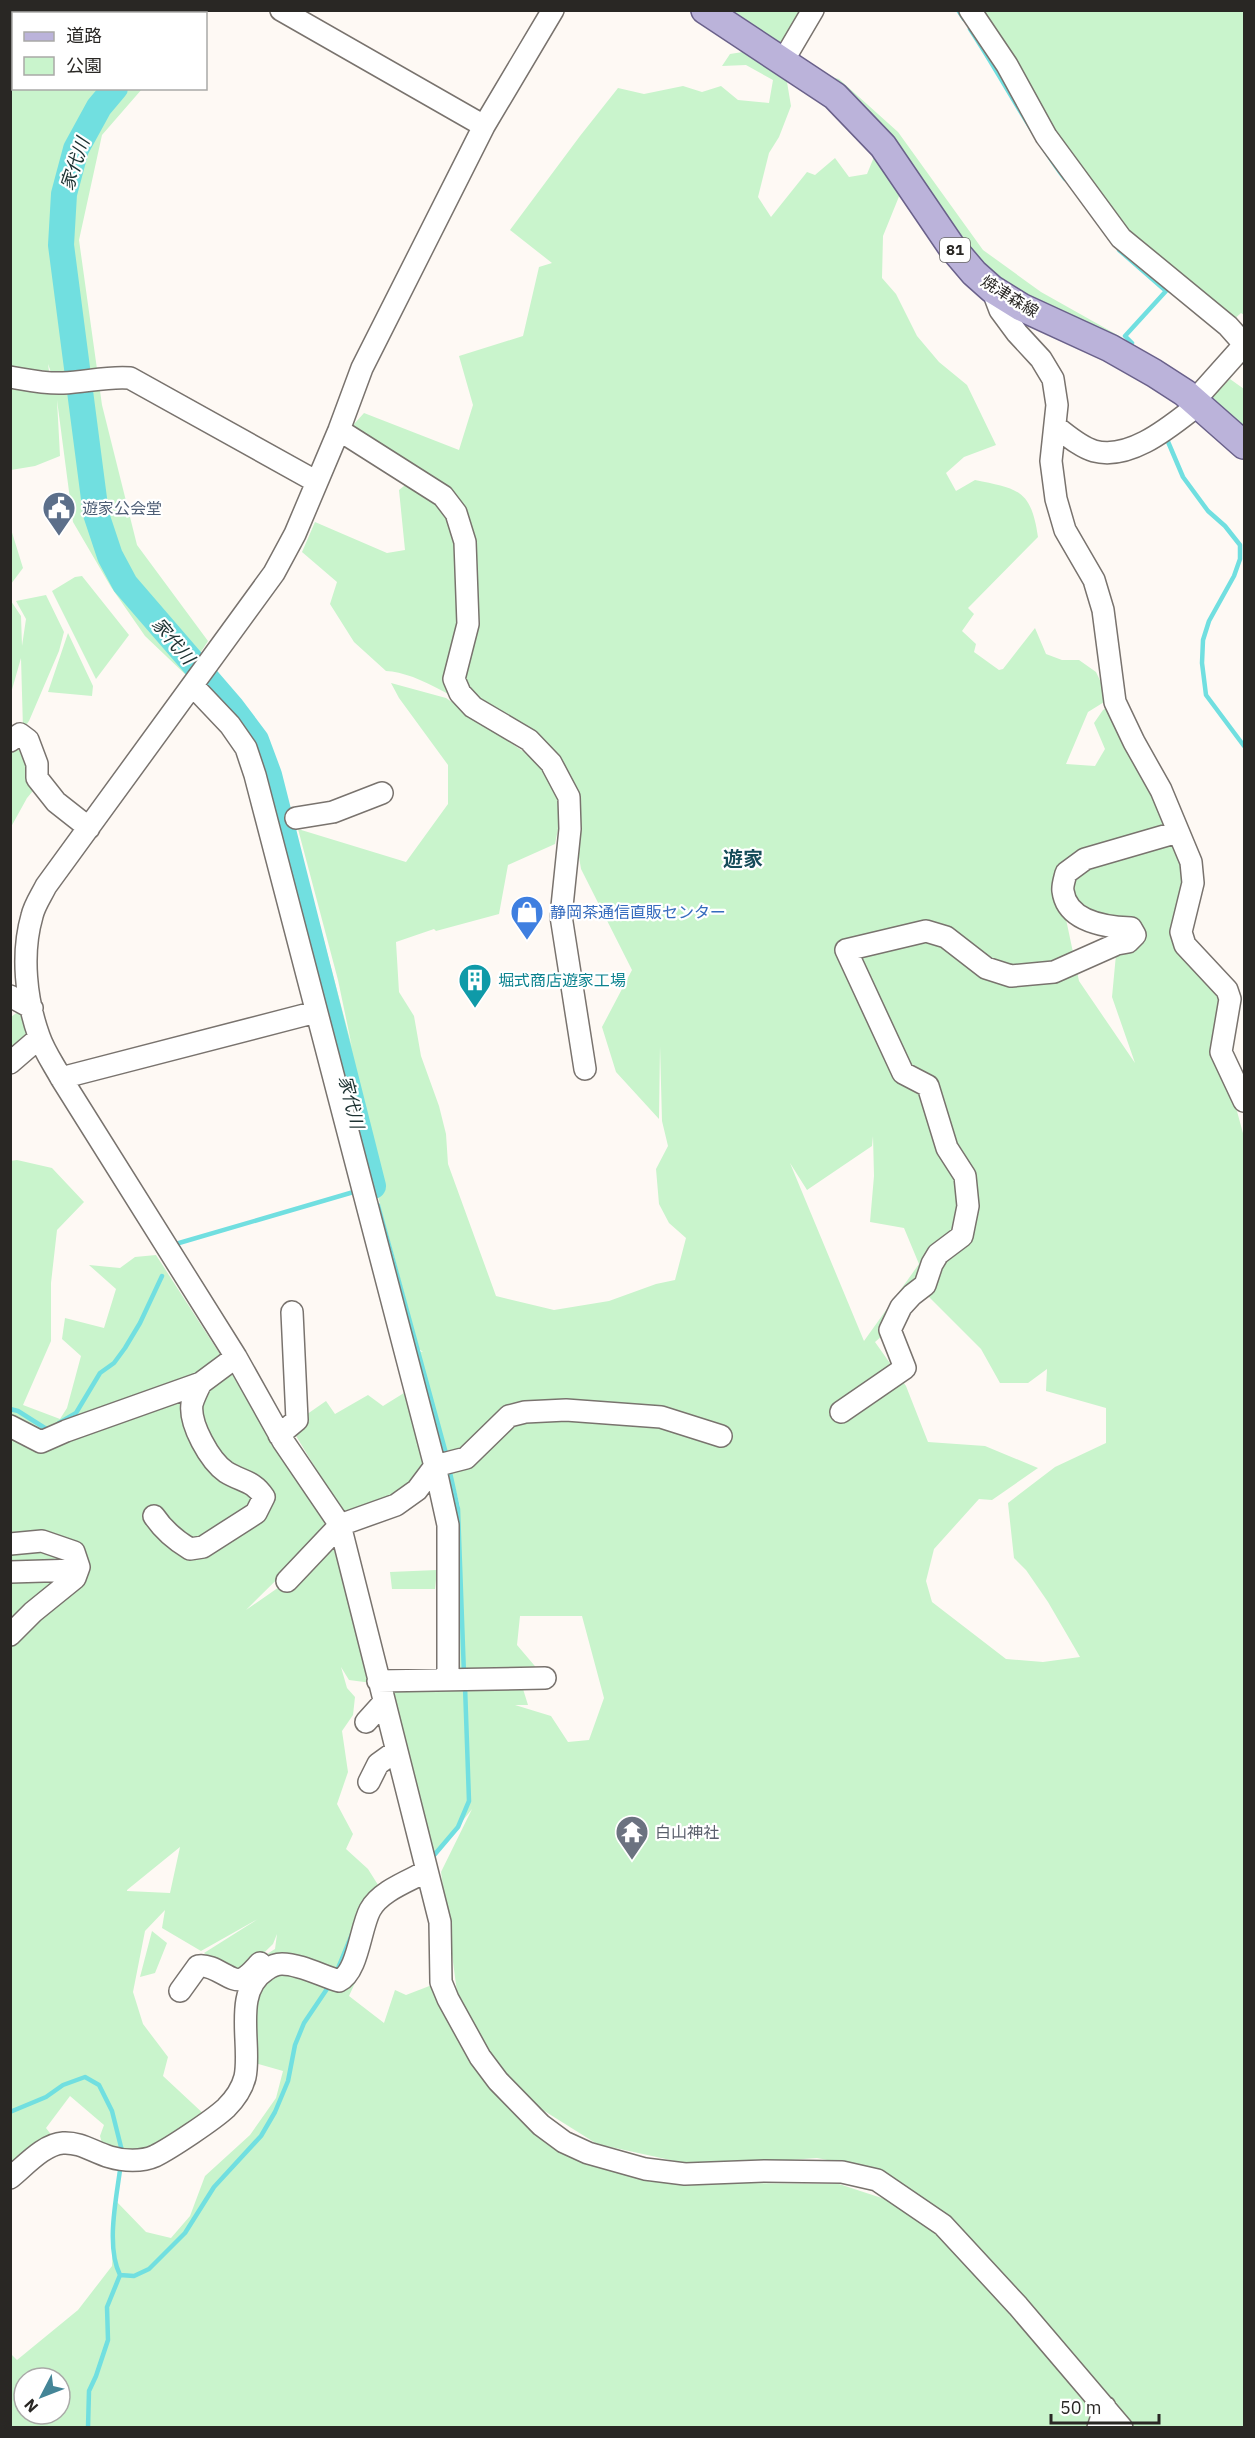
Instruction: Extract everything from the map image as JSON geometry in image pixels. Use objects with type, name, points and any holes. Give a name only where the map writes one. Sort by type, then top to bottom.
[{"type":"main road","name":"焼津森線","points":[[705,10],[835,96],[857,117],[883,146],[951,246],[974,273],[993,289],[1021,307],[1110,348],[1145,368],[1196,403],[1245,445]]},
{"type":"street","points":[[281,10],[484,126]]},
{"type":"street","points":[[553,10],[484,126],[362,368],[339,430],[295,534],[274,573],[46,886],[32,914],[27,941],[26,971],[39,1038],[61,1078],[236,1358],[279,1435],[340,1525],[440,1922],[441,1982],[480,2057],[498,2080],[541,2125],[564,2142],[588,2153],[645,2169],[685,2174],[765,2171],[842,2172],[877,2180],[943,2225],[1018,2306],[1122,2427]]},
{"type":"street","points":[[783,61],[813,10]]},
{"type":"street","points":[[969,10],[1007,65],[1046,136],[1121,238],[1228,327],[1245,345],[1196,403],[1161,434],[1132,447],[1109,452],[1095,451],[1083,446],[1055,426]]},
{"type":"street","points":[[993,289],[1000,310],[1041,359],[1053,379],[1057,405],[1051,461],[1056,499],[1065,530],[1094,580],[1103,610],[1115,702],[1161,790],[1191,862],[1192,883],[1181,932],[1185,945],[1227,990],[1230,999],[1221,1052],[1245,1101]]},
{"type":"street","points":[[10,377],[41,383],[115,377],[130,378],[317,482]]},
{"type":"street","points":[[339,430],[443,496],[456,513],[465,542],[468,624],[454,679],[460,693],[473,707],[529,741],[551,762],[569,797],[570,829],[561,916],[585,1069]]},
{"type":"street","points":[[193,686],[230,725],[246,748],[255,775],[362,1190],[444,1464],[457,1680]]},
{"type":"street","points":[[10,741],[20,734],[28,740],[37,764],[37,778],[56,802],[89,828]]},
{"type":"street","points":[[296,818],[333,812],[382,793]]},
{"type":"street","points":[[841,1412],[905,1368],[890,1330],[901,1307],[925,1285],[938,1254],[962,1236],[968,1206],[965,1176],[947,1148],[928,1086],[903,1073],[846,950],[926,931],[946,938],[986,968],[1011,976],[1053,972],[1117,944],[1128,942],[1135,935],[1131,928],[1116,928],[1084,920],[1069,910],[1063,891],[1066,873],[1085,859],[1178,832]]},
{"type":"street","points":[[10,996],[32,1008]]},
{"type":"street","points":[[61,1078],[316,1012]]},
{"type":"street","points":[[10,1063],[39,1038]]},
{"type":"street","points":[[279,1435],[297,1420],[292,1312]]},
{"type":"street","points":[[10,1426],[41,1442],[201,1383],[236,1358]]},
{"type":"street","points":[[154,1516],[164,1531],[175,1540],[190,1549],[203,1547],[256,1513],[264,1497],[257,1486],[227,1473],[211,1460],[192,1418],[192,1403],[201,1383]]},
{"type":"street","points":[[287,1581],[340,1525],[396,1505],[417,1490],[444,1464],[466,1458],[509,1416],[525,1412],[566,1410],[661,1417],[721,1436]]},
{"type":"street","points":[[10,1544],[42,1541],[74,1552],[80,1567],[75,1578],[33,1612],[10,1635]]},
{"type":"street","points":[[10,1572],[78,1570]]},
{"type":"street","points":[[378,1681],[545,1678]]},
{"type":"street","points":[[366,1722],[384,1702]]},
{"type":"street","points":[[369,1782],[378,1764],[396,1751]]},
{"type":"street","points":[[180,1991],[198,1966],[211,1966],[236,1980],[242,1979],[264,1960],[274,1960],[331,1979],[345,1978],[351,1969],[370,1910],[386,1893],[425,1864]]},
{"type":"street","points":[[10,2178],[44,2151],[61,2143],[81,2145],[120,2160],[154,2157],[224,2110],[236,2098],[245,2077],[247,2006],[251,1986],[259,1974],[272,1966],[283,1964]]},
{"type":"street","points":[[1098,2427],[1105,2407]]},
{"type":"green space","points":[[717,11],[804,11],[784,52]]},
{"type":"green space","points":[[977,11],[1244,11],[1244,315],[1241,313],[1231,322],[1141,244],[1095,192]]},
{"type":"green space","points":[[749,51],[786,76],[791,106],[779,137],[769,153],[758,197],[771,217],[807,172],[815,175],[835,158],[849,177],[867,174],[874,157],[900,194],[883,236],[882,278],[896,294],[917,336],[939,362],[967,385],[996,445],[964,457],[946,473],[956,491],[975,480],[1012,489],[1020,494],[1031,509],[1038,537],[968,608],[974,614],[962,631],[976,644],[974,652],[999,670],[1003,669],[1035,628],[1046,654],[1062,660],[1079,660],[1096,672],[1109,699],[1088,712],[1066,764],[1095,766],[1105,749],[1094,723],[1103,710],[1117,700],[1132,747],[1187,879],[1185,945],[1218,981],[1221,1052],[1244,1137],[1244,2427],[1131,2427],[1023,2301],[869,2168],[817,2158],[761,2162],[684,2163],[597,2144],[538,2107],[478,2047],[457,1992],[441,1872],[472,1809],[433,1858],[388,1686],[446,1682],[435,1466],[391,1502],[344,1515],[290,1426],[326,1401],[335,1414],[368,1395],[383,1406],[412,1388],[249,748],[202,693],[220,678],[264,739],[284,789],[352,1047],[338,980],[298,829],[406,862],[448,804],[448,765],[399,698],[391,683],[446,698],[534,759],[551,762],[494,722],[448,694],[404,674],[386,671],[354,642],[330,604],[337,582],[302,552],[315,522],[387,553],[405,550],[399,490],[414,478],[345,434],[364,413],[459,450],[473,405],[459,356],[523,336],[539,267],[552,263],[510,230],[618,88],[644,94],[683,86],[702,92],[721,86],[738,100],[769,103],[773,80],[746,65],[722,66],[730,54]],"holes":[[[566,791],[569,797],[581,869],[632,970],[602,1027],[616,1072],[659,1119],[660,1046],[662,1121],[668,1146],[656,1169],[659,1204],[669,1223],[686,1238],[675,1280],[656,1284],[609,1301],[554,1310],[496,1296],[448,1164],[446,1134],[439,1106],[421,1056],[414,1016],[399,992],[396,942],[434,929],[436,931],[499,914],[508,865],[555,844]],[[1058,881],[1084,919],[1134,935],[1117,944],[1112,997],[1135,1063],[1079,981]],[[873,1136],[874,1176],[870,1222],[904,1228],[919,1264],[864,1341],[790,1163],[807,1190],[872,1146]],[[376,1176],[377,1193],[419,1349],[423,1352],[418,1351],[460,1506],[460,1522],[433,1411],[376,1207]],[[928,1296],[981,1349],[1000,1383],[1028,1383],[1047,1369],[1046,1391],[1106,1408],[1106,1443],[1055,1467],[1008,1503],[1014,1558],[1026,1570],[1048,1602],[1080,1657],[1043,1662],[1006,1659],[932,1602],[926,1581],[934,1549],[979,1499],[992,1500],[1038,1468],[985,1446],[928,1442],[906,1386],[875,1342]],[[520,1616],[582,1616],[604,1698],[589,1740],[568,1742],[551,1716],[515,1705],[528,1705],[523,1689],[515,1679],[545,1678],[517,1645]]]},
{"type":"green space","points":[[12,63],[12,90],[141,90],[102,135],[79,240],[102,405],[137,545],[208,641],[186,675],[145,636],[111,587],[73,522],[57,400],[60,456],[35,466],[11,470],[11,377],[55,383],[48,364],[49,371],[11,368],[10,64]]},
{"type":"green space","points":[[822,75],[839,79],[898,132],[983,250],[1041,292],[1121,337],[1128,351],[1018,297],[981,269]]},
{"type":"green space","points":[[1230,379],[1244,389],[1244,435],[1206,403]]},
{"type":"green space","points":[[10,526],[23,568],[11,584],[10,584]]},
{"type":"green space","points":[[82,576],[129,635],[96,679],[52,591],[75,577]]},
{"type":"green space","points":[[46,595],[64,632],[59,651],[29,721],[23,729],[21,658],[11,693],[11,601],[21,616],[22,646],[26,619],[16,601]]},
{"type":"green space","points":[[68,633],[93,686],[92,696],[48,692]]},
{"type":"green space","points":[[14,740],[37,786],[27,798],[11,827],[10,743]]},
{"type":"green space","points":[[19,1011],[33,1044],[11,1063],[11,1017]]},
{"type":"green space","points":[[17,1160],[52,1168],[84,1202],[57,1230],[51,1283],[51,1341],[23,1405],[60,1419],[67,1408],[81,1356],[62,1339],[65,1318],[104,1328],[116,1289],[89,1265],[120,1268],[135,1257],[156,1255],[225,1362],[201,1383],[190,1383],[184,1378],[176,1380],[184,1379],[199,1394],[206,1386],[230,1371],[274,1443],[293,1468],[328,1529],[246,1610],[282,1585],[331,1539],[372,1683],[349,1680],[341,1667],[347,1688],[355,1697],[353,1715],[342,1731],[348,1772],[337,1804],[353,1834],[346,1849],[368,1869],[380,1888],[370,1901],[362,1934],[341,1977],[351,1969],[360,1972],[349,1996],[384,2023],[395,1990],[406,1995],[432,1985],[451,2026],[491,2088],[555,2149],[651,2182],[839,2184],[903,2205],[930,2227],[983,2281],[1008,2301],[1111,2427],[11,2427],[10,2353],[17,2360],[78,2310],[112,2266],[116,2201],[146,2232],[171,2238],[190,2216],[205,2176],[250,2135],[276,2098],[283,2071],[248,2061],[248,2010],[255,1987],[272,1967],[285,1967],[331,1978],[267,1954],[275,1949],[277,1934],[273,1944],[236,1980],[204,1953],[258,1919],[201,1951],[162,1928],[165,1910],[145,1931],[133,1992],[143,2024],[168,2057],[163,2076],[207,2117],[148,2154],[122,2155],[104,2151],[100,2136],[104,2125],[70,2096],[46,2128],[56,2141],[11,2174],[10,1161]],"holes":[[[180,1847],[170,1893],[127,1890]]]},
{"type":"green space","points":[[437,1570],[435,1589],[392,1589],[390,1572]]},
{"type":"green space","points":[[152,1931],[167,1943],[155,1973],[140,1977]]},
{"type":"waterway","points":[[958,10],[964,19]]},
{"type":"waterway","points":[[970,29],[1065,179]]},
{"type":"waterway","name":"家代川","points":[[113,90],[99,107],[76,149],[64,194],[61,245],[96,514],[110,556],[125,584],[232,708],[256,740],[269,775],[373,1186]]},
{"type":"waterway","points":[[1119,250],[1166,291],[1125,336],[1132,343]]},
{"type":"waterway","points":[[1166,437],[1183,477],[1208,511],[1225,526],[1240,545],[1240,559],[1234,576],[1209,621],[1203,640],[1202,663],[1206,695],[1244,746]]},
{"type":"waterway","points":[[179,1243],[357,1191]]},
{"type":"waterway","points":[[378,1205],[447,1457]]},
{"type":"waterway","points":[[59,1423],[76,1413],[100,1373],[114,1363],[125,1348],[140,1323],[162,1276]]},
{"type":"waterway","points":[[10,1409],[50,1429]]},
{"type":"waterway","points":[[449,1468],[458,1509],[464,1675]]},
{"type":"waterway","points":[[430,1860],[458,1827],[469,1801],[465,1686]]},
{"type":"waterway","points":[[336,1973],[352,1934]]},
{"type":"waterway","points":[[120,2275],[134,2276],[149,2269],[185,2233],[214,2187],[261,2136],[275,2112],[288,2081],[295,2045],[304,2023],[331,1983]]},
{"type":"waterway","points":[[10,2112],[46,2097],[63,2085],[85,2077],[99,2085],[112,2111],[122,2151]]},
{"type":"waterway","points":[[88,2428],[89,2391],[108,2340],[107,2307],[120,2275],[116,2264],[113,2237],[120,2170]]},
{"type":"place","name":"遊家公会堂","points":[[59,537]]},
{"type":"place","name":"静岡茶通信直販センター","points":[[527,941]]},
{"type":"place","name":"堀式商店遊家工場","points":[[475,1009]]},
{"type":"place","name":"白山神社","points":[[632,1861]]},
{"type":"district","name":"遊家","points":[[743,859]]}]
